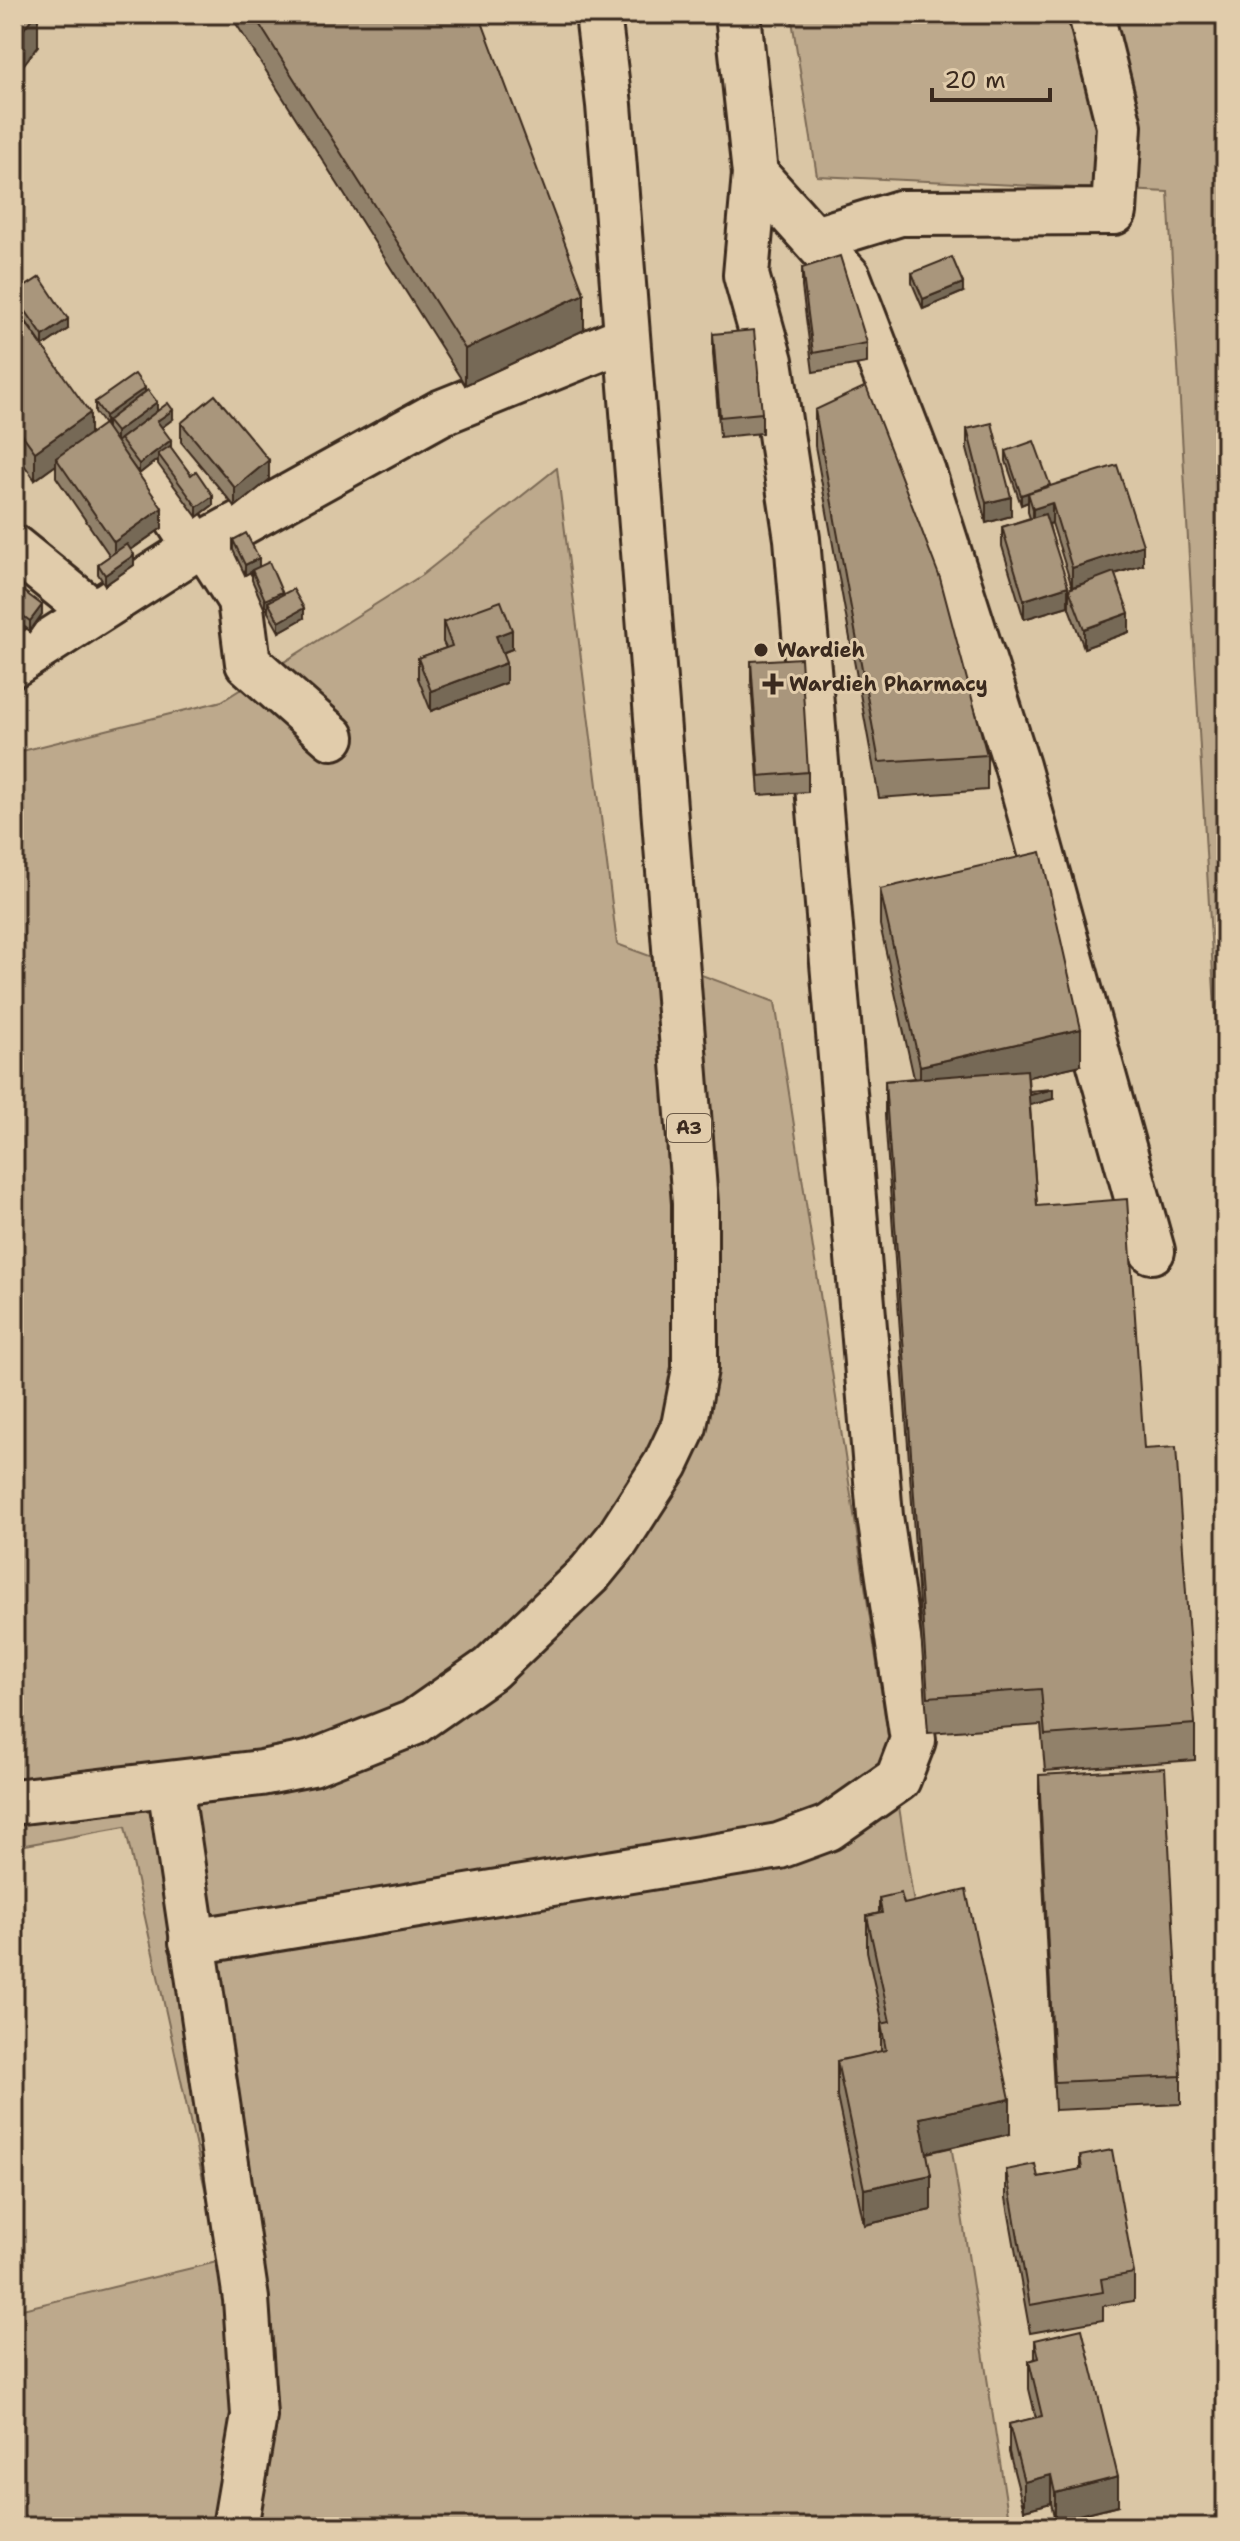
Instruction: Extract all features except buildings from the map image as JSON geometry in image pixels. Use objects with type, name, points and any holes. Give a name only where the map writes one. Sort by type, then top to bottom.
[{"type":"main road","name":"A3","points":[[14,1802],[170,1785],[312,1763],[413,1723],[457,1695],[508,1653],[590,1573],[642,1502],[684,1426],[695,1369],[695,1203],[598,14]]},
{"type":"main road","points":[[192,1942],[779,1846],[828,1828],[898,1779],[913,1740],[880,1516],[797,539],[770,361],[746,275],[755,174],[738,14]]},
{"type":"main road","points":[[815,239],[900,213],[1114,212],[1119,126],[1091,14]]},
{"type":"main road","points":[[755,174],[848,277],[923,472],[1017,766],[1152,1251]]},
{"type":"main road","points":[[14,664],[200,546],[440,413],[626,338]]},
{"type":"main road","points":[[152,480],[240,600],[248,663],[332,737]]},
{"type":"main road","points":[[14,548],[93,612]]},
{"type":"main road","points":[[170,1785],[246,2299],[254,2416],[235,2527]]},
{"type":"shaded area","points":[[791,14],[1226,14],[1226,1200],[1168,192],[817,176]]},
{"type":"shaded area","points":[[557,468],[617,944],[775,1002],[1010,2527],[14,2527],[14,2311],[221,2261],[125,1827],[14,1847],[14,753],[222,701],[422,575]]},
{"type":"place","name":"Wardieh","points":[[761,650]]},
{"type":"place","name":"Wardieh Pharmacy","points":[[773,684]]}]
